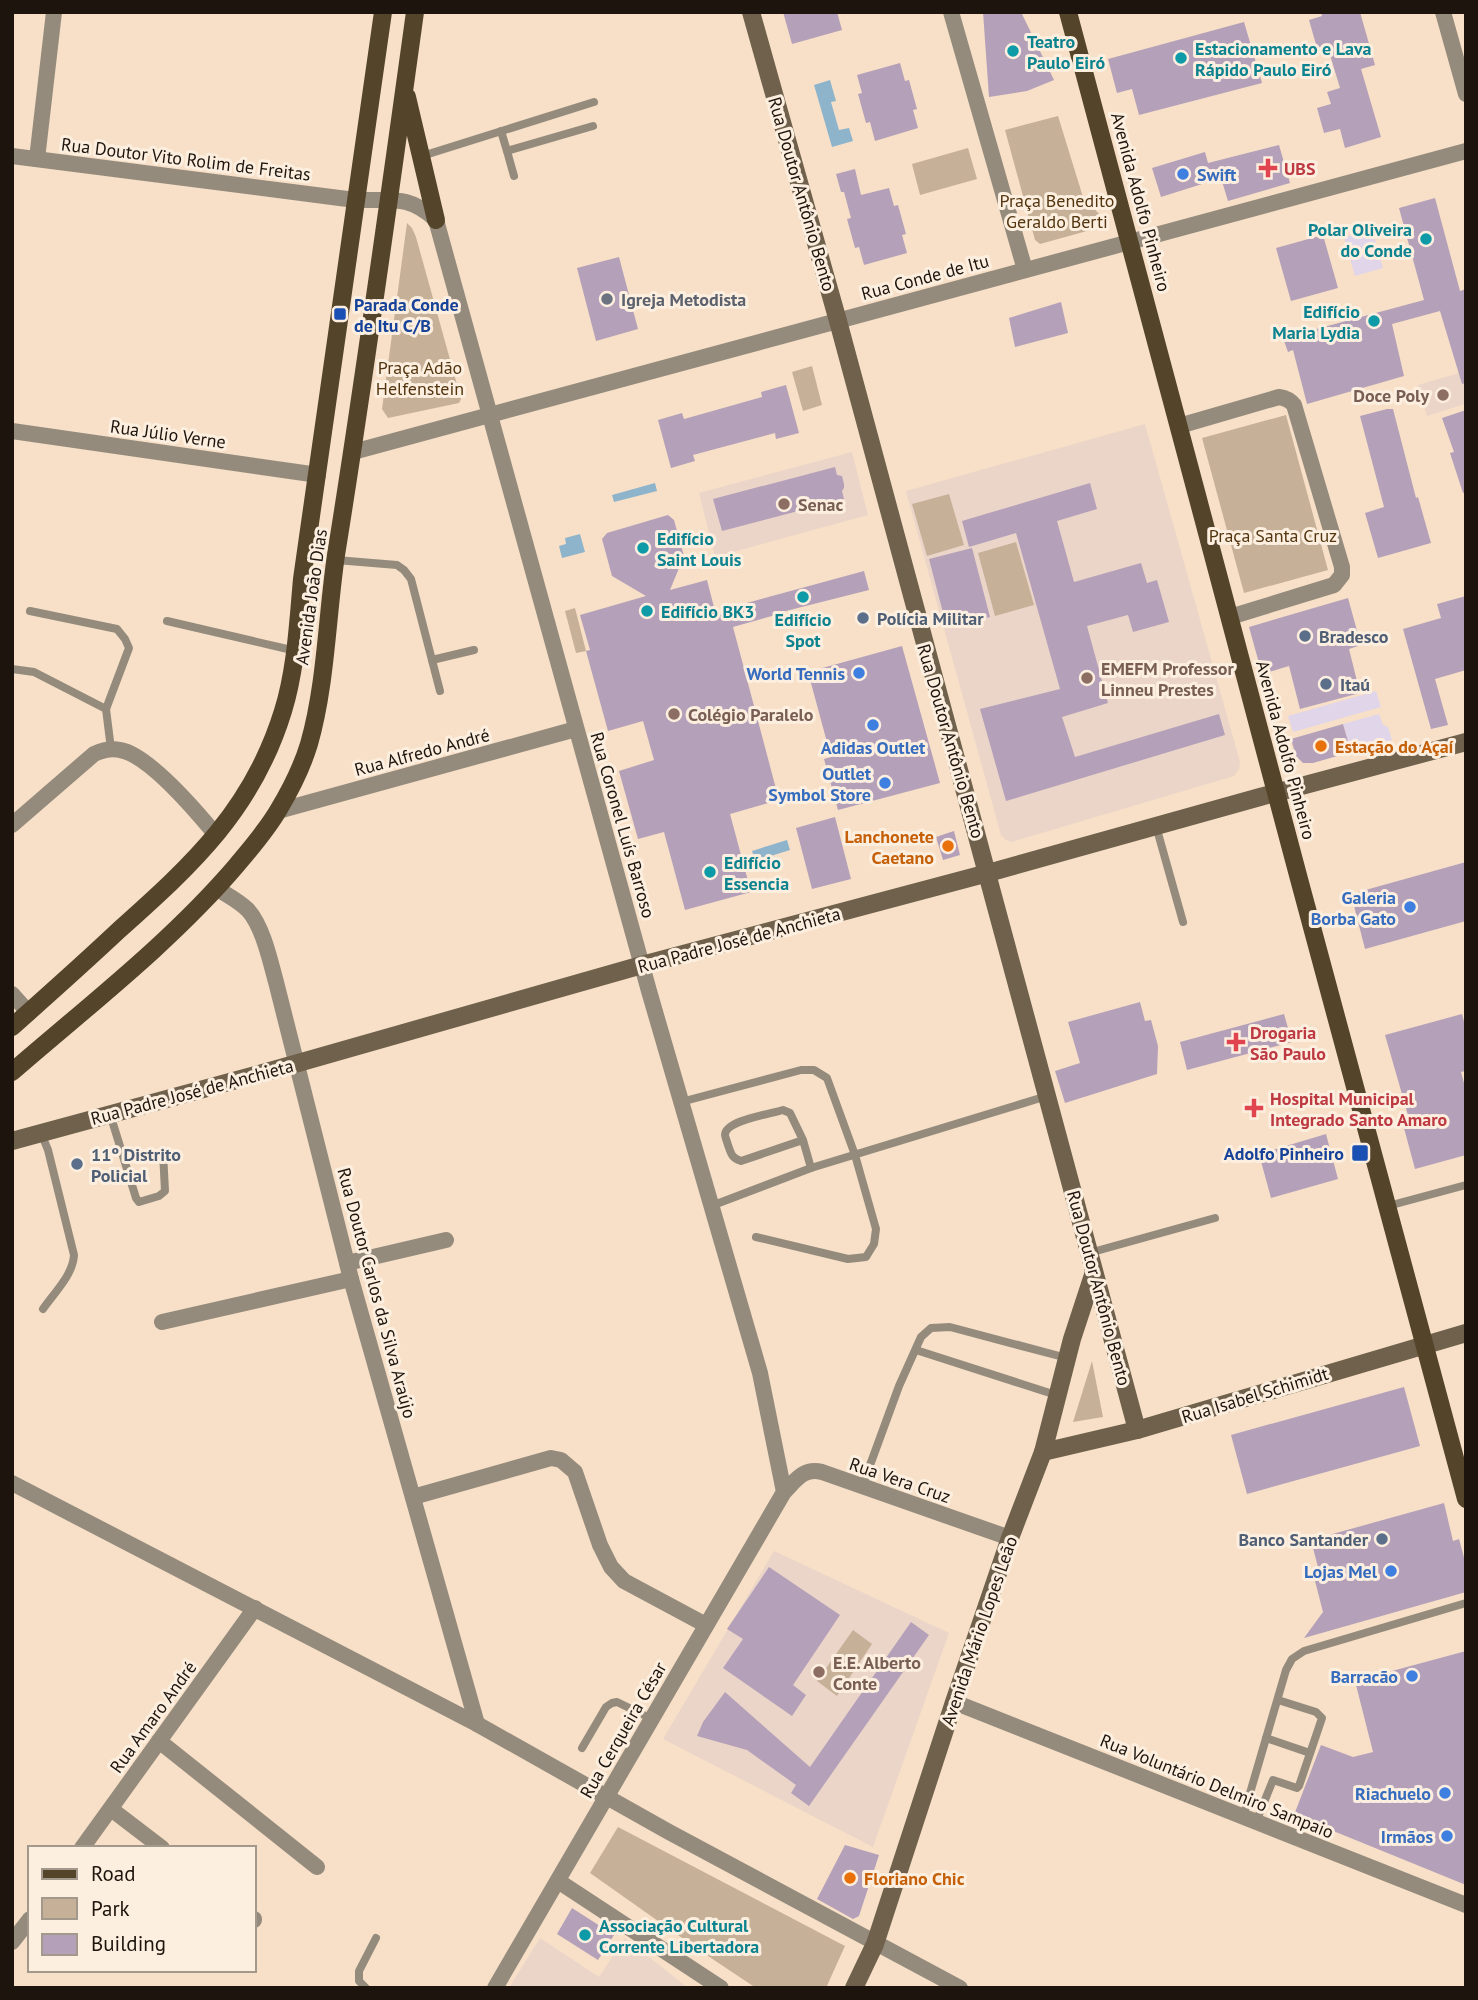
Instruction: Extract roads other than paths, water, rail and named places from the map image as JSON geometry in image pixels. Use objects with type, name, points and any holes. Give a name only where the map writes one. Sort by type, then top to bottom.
[{"type":"main road","name":"Avenida João Dias","points":[[12,1027],[165,889],[216,835],[248,791],[276,733],[296,651],[302,579],[383,12]]},
{"type":"main road","name":"Avenida João Dias","points":[[12,1072],[169,935],[216,888],[260,838],[278,811],[297,776],[309,745],[318,707],[336,560],[415,12]]},
{"type":"main road","name":"Avenida Adolfo Pinheiro","points":[[1068,12],[1466,1499]]},
{"type":"main road","points":[[405,89],[436,220]]},
{"type":"street","points":[[37,159],[54,12]]},
{"type":"street","name":"Rua Doutor Antônio Bento","points":[[751,12],[838,321],[1137,1430]]},
{"type":"street","points":[[951,12],[1024,270]]},
{"type":"street","points":[[1443,12],[1466,94]]},
{"type":"street","name":"Rua Conde de Itu","points":[[353,452],[1466,150]]},
{"type":"street","name":"Rua Doutor Vito Rolim de Freitas","points":[[12,156],[355,200],[389,201]]},
{"type":"street","points":[[389,201],[411,202],[426,210],[436,220]]},
{"type":"street","name":"Rua Coronel Luís Barroso","points":[[436,220],[642,965],[760,1373],[783,1492]]},
{"type":"street","points":[[1179,425],[1279,397],[1291,401],[1342,567],[1342,575],[1334,585],[1230,617]]},
{"type":"street","name":"Rua Júlio Verne","points":[[12,432],[318,475]]},
{"type":"street","name":"Rua Alfredo André","points":[[278,811],[576,729]]},
{"type":"street","name":"Rua Padre José de Anchieta","points":[[12,1141],[642,965],[1466,742]]},
{"type":"street","points":[[12,825],[94,754],[111,749],[130,752],[158,772],[216,835]]},
{"type":"street","name":"Rua Doutor Carlos da Silva Araújo","points":[[216,888],[239,902],[253,917],[264,942],[351,1279],[477,1724]]},
{"type":"street","points":[[12,994],[29,1013]]},
{"type":"street","points":[[347,1263],[446,1240]]},
{"type":"street","name":"Avenida Mário Lopes Leão","points":[[854,1988],[875,1944],[954,1702],[1042,1452],[1056,1395],[1094,1272]]},
{"type":"street","points":[[162,1322],[351,1279]]},
{"type":"street","name":"Rua Isabel Schimidt","points":[[1042,1452],[1137,1430],[1466,1333]]},
{"type":"street","points":[[413,1497],[551,1458],[561,1460],[575,1472],[600,1545],[616,1574],[624,1581],[706,1625]]},
{"type":"street","name":"Rua Vera Cruz","points":[[783,1492],[801,1474],[814,1470],[1010,1538]]},
{"type":"street","points":[[12,1483],[477,1724],[606,1797],[960,1988]]},
{"type":"street","name":"Rua Cerqueira César","points":[[495,1988],[783,1492]]},
{"type":"street","name":"Rua Amaro André","points":[[83,1846],[255,1608]]},
{"type":"street","name":"Rua Voluntário Delmiro Sampaio","points":[[954,1702],[1466,1905]]},
{"type":"street","points":[[159,1741],[317,1867]]},
{"type":"street","points":[[111,1809],[159,1846]]},
{"type":"street","points":[[558,1881],[721,1988]]},
{"type":"street","points":[[12,1942],[28,1922]]},
{"type":"lane","points":[[422,156],[594,102]]},
{"type":"lane","points":[[507,151],[593,126]]},
{"type":"lane","points":[[501,131],[514,176]]},
{"type":"lane","points":[[336,560],[397,565],[404,570],[411,579],[440,691]]},
{"type":"lane","points":[[30,611],[117,629],[125,639],[129,648],[106,709],[111,749]]},
{"type":"lane","points":[[167,621],[296,651]]},
{"type":"lane","points":[[432,660],[474,650]]},
{"type":"lane","points":[[12,669],[34,672],[106,709]]},
{"type":"lane","points":[[1156,826],[1183,922]]},
{"type":"lane","points":[[681,1102],[801,1070],[814,1070],[827,1078],[855,1155],[876,1229],[874,1244],[866,1257],[848,1259],[756,1237]]},
{"type":"lane","points":[[711,1206],[811,1168],[1047,1096]]},
{"type":"lane","points":[[803,1140],[741,1161],[731,1155],[724,1135],[727,1128],[735,1122],[783,1110],[790,1113],[794,1119],[803,1140],[811,1168]]},
{"type":"lane","points":[[110,1114],[139,1202],[159,1196],[165,1191],[163,1152]]},
{"type":"lane","points":[[41,1133],[48,1150],[74,1255],[71,1267],[43,1309]]},
{"type":"lane","points":[[1388,1206],[1466,1185]]},
{"type":"lane","points":[[1089,1253],[1214,1218]]},
{"type":"lane","points":[[862,1487],[899,1386],[921,1337],[931,1328],[950,1327],[1067,1357]]},
{"type":"lane","points":[[916,1349],[1056,1395]]},
{"type":"lane","points":[[1250,1819],[1256,1775],[1286,1670],[1292,1659],[1304,1651],[1466,1603]]},
{"type":"lane","points":[[1256,1775],[1298,1787],[1322,1718],[1278,1700]]},
{"type":"lane","points":[[582,1748],[606,1707],[612,1703],[617,1702],[652,1719]]},
{"type":"lane","points":[[1266,1738],[1310,1753]]},
{"type":"lane","points":[[1250,1819],[1273,1780]]},
{"type":"lane","points":[[366,1988],[359,1981],[359,1971],[376,1938]]},
{"type":"water","points":[[830,80],[836,101],[831,102],[839,130],[849,128],[853,141],[832,147],[814,85]]},
{"type":"water","points":[[655,483],[657,491],[614,502],[612,495]]},
{"type":"water","points":[[580,534],[585,552],[562,558],[559,546],[566,544],[565,538]]},
{"type":"water","points":[[787,840],[790,850],[755,861],[752,851]]},
{"type":"place","name":"Teatro Paulo Eiró","points":[[1013,51]]},
{"type":"place","name":"Estacionamento e Lava Rápido Paulo Eiró","points":[[1181,58]]},
{"type":"place","name":"UBS","points":[[1268,168]]},
{"type":"place","name":"Swift","points":[[1183,174]]},
{"type":"place","name":"Polar Oliveira do Conde","points":[[1426,239]]},
{"type":"place","name":"Igreja Metodista","points":[[607,299]]},
{"type":"place","name":"Parada Conde de Itu C/B","points":[[340,314]]},
{"type":"place","name":"Edifício Maria Lydia","points":[[1374,321]]},
{"type":"place","name":"Doce Poly","points":[[1443,395]]},
{"type":"place","name":"Senac","points":[[784,504]]},
{"type":"place","name":"Edifício Saint Louis","points":[[643,548]]},
{"type":"place","name":"Edifício Spot","points":[[803,597]]},
{"type":"place","name":"Edifício BK3","points":[[647,611]]},
{"type":"place","name":"Polícia Militar","points":[[863,618]]},
{"type":"place","name":"Bradesco","points":[[1305,636]]},
{"type":"place","name":"World Tennis","points":[[859,673]]},
{"type":"place","name":"EMEFM Professor Linneu Prestes","points":[[1087,678]]},
{"type":"place","name":"Itaú","points":[[1326,684]]},
{"type":"place","name":"Colégio Paralelo","points":[[674,714]]},
{"type":"place","name":"Adidas Outlet","points":[[873,725]]},
{"type":"place","name":"Estação do Açaí","points":[[1321,746]]},
{"type":"place","name":"Outlet Symbol Store","points":[[885,783]]},
{"type":"place","name":"Lanchonete Caetano","points":[[948,846]]},
{"type":"place","name":"Edifício Essencia","points":[[710,872]]},
{"type":"place","name":"Galeria Borba Gato","points":[[1410,907]]},
{"type":"place","name":"Drogaria São Paulo","points":[[1236,1042]]},
{"type":"place","name":"Hospital Municipal Integrado Santo Amaro","points":[[1254,1108]]},
{"type":"place","name":"Adolfo Pinheiro","points":[[1360,1153]]},
{"type":"place","name":"11º Distrito Policial","points":[[77,1164]]},
{"type":"place","name":"Banco Santander","points":[[1382,1539]]},
{"type":"place","name":"Lojas Mel","points":[[1391,1571]]},
{"type":"place","name":"E.E. Alberto Conte","points":[[819,1672]]},
{"type":"place","name":"Barracão","points":[[1412,1676]]},
{"type":"place","name":"Riachuelo","points":[[1445,1793]]},
{"type":"place","name":"Irmãos","points":[[1447,1836]]},
{"type":"place","name":"Floriano Chic","points":[[850,1878]]},
{"type":"place","name":"Associação Cultural Corrente Libertadora","points":[[585,1935]]},
{"type":"park label","name":"Praça Benedito Geraldo Berti","points":[[1057,210]]},
{"type":"park label","name":"Praça Adão Helfenstein","points":[[420,377]]},
{"type":"park label","name":"Praça Santa Cruz","points":[[1273,535]]}]
